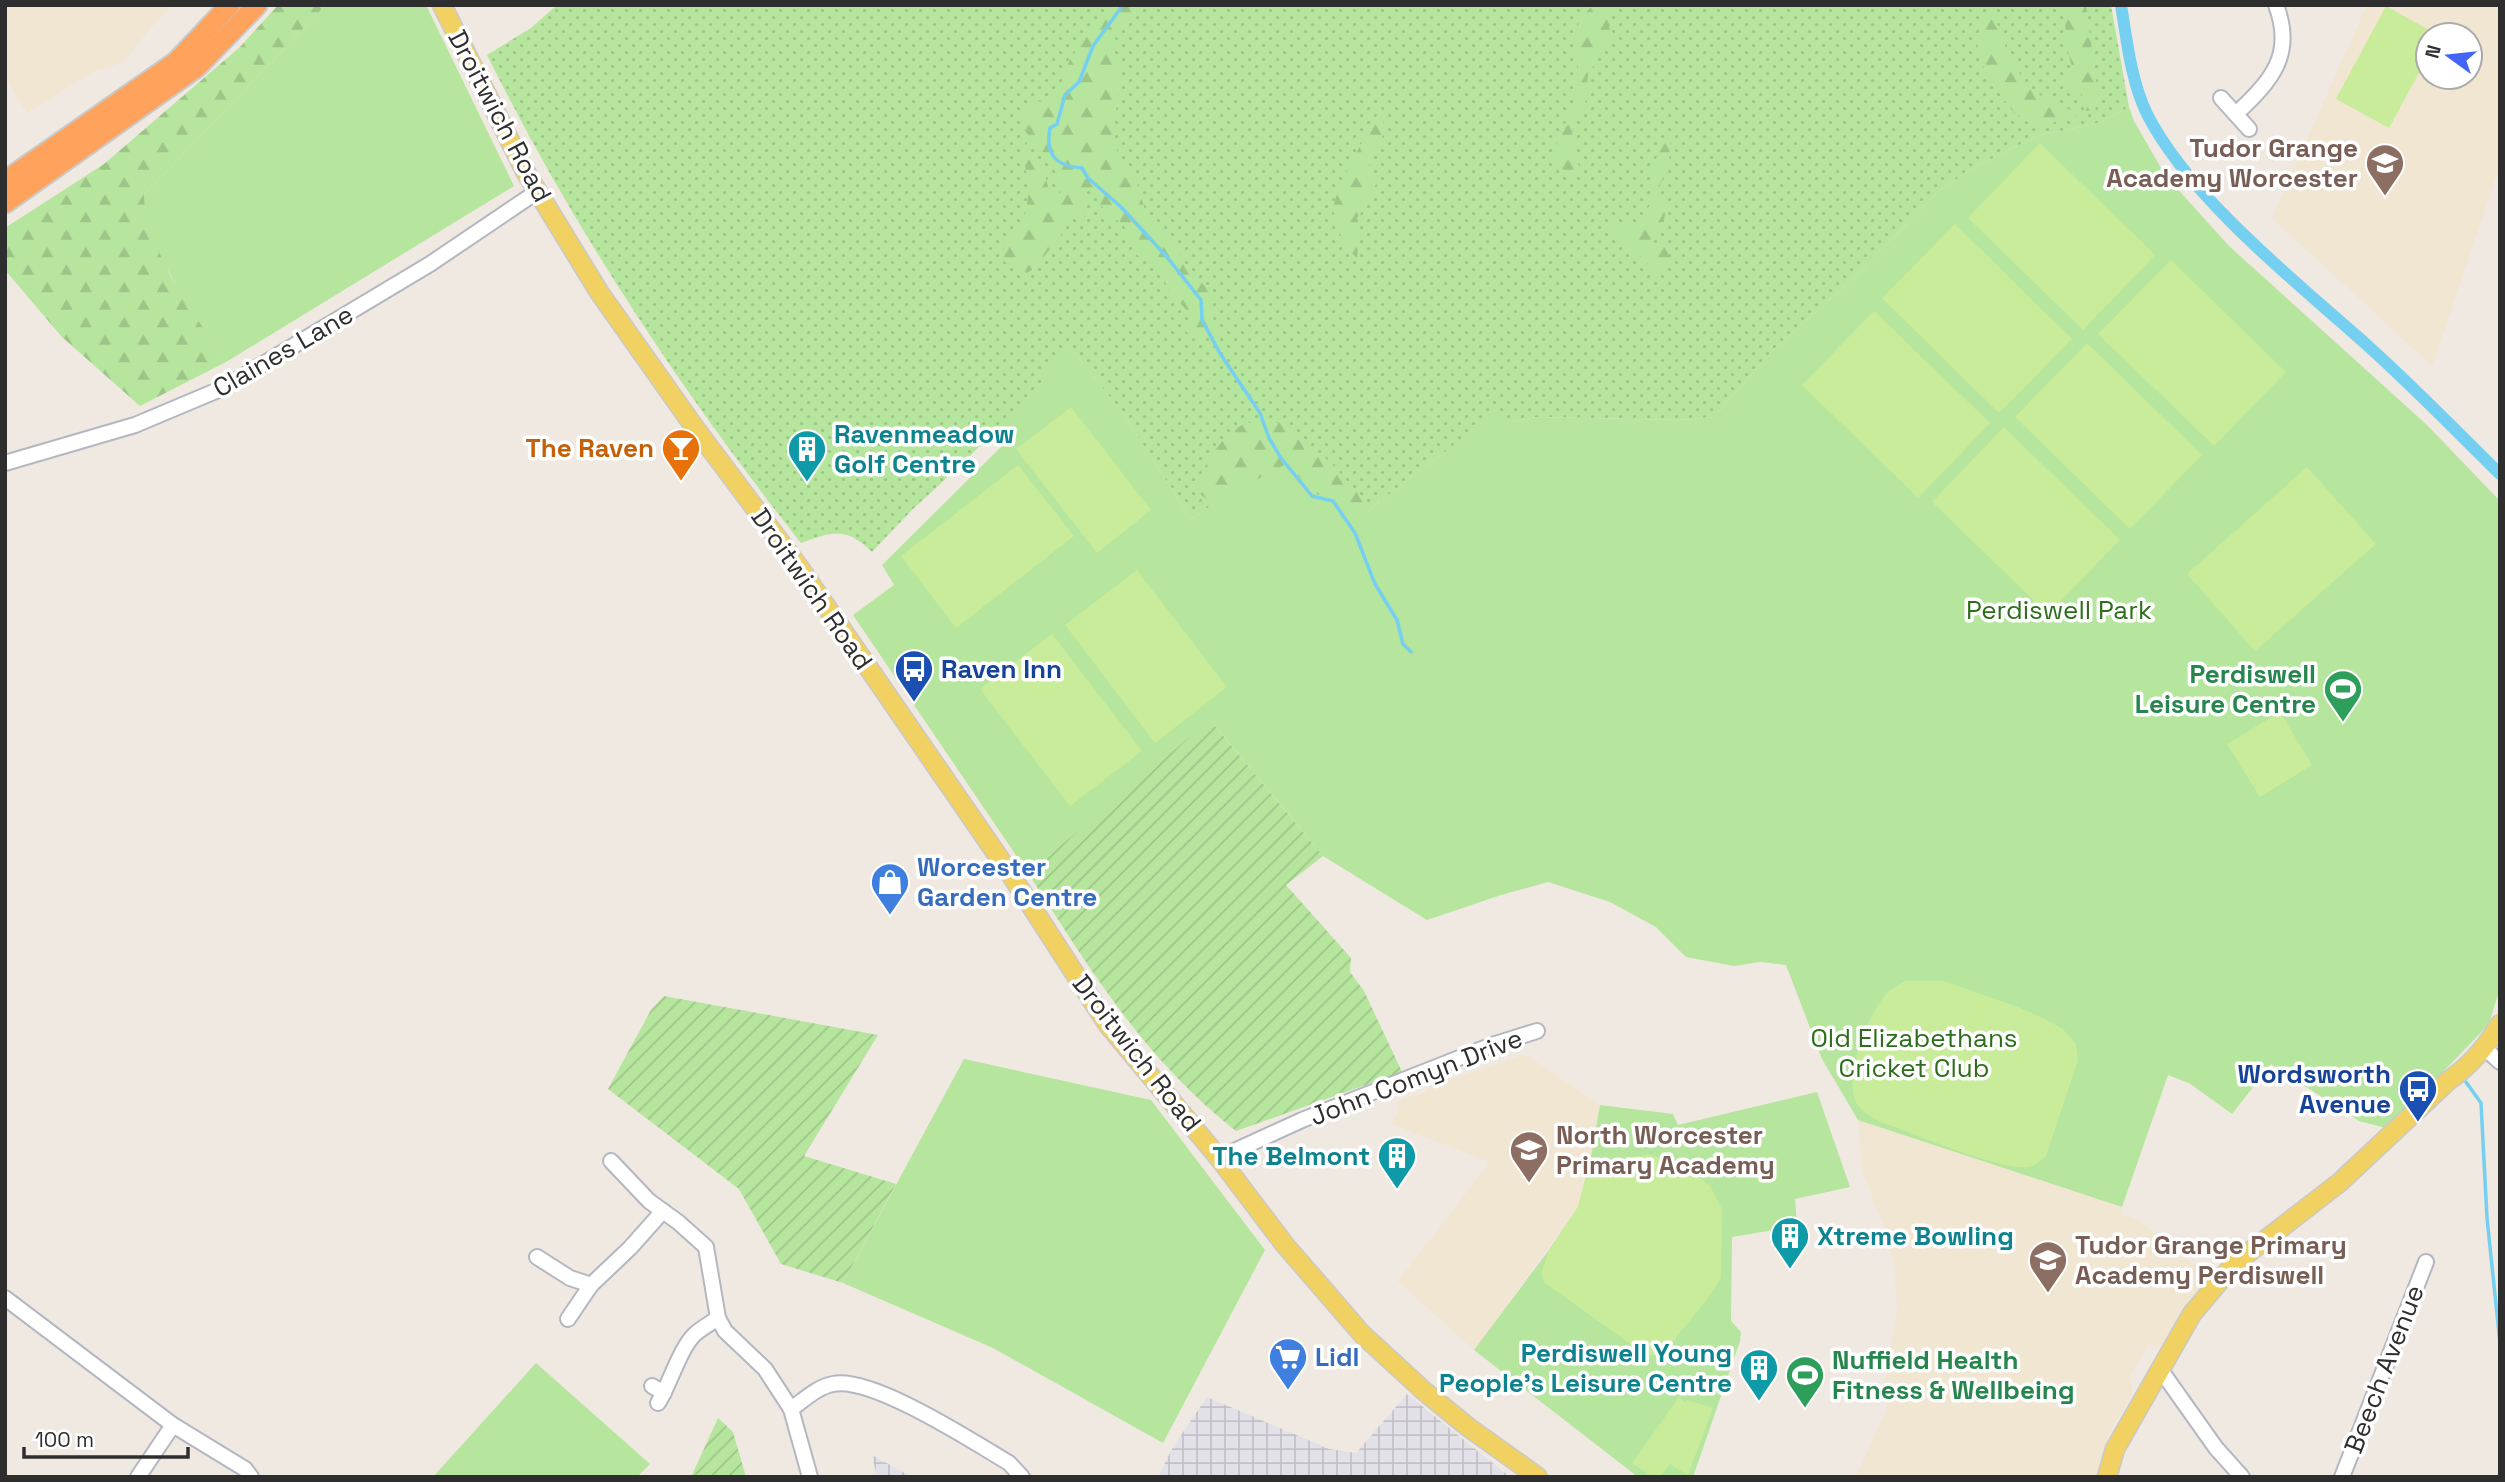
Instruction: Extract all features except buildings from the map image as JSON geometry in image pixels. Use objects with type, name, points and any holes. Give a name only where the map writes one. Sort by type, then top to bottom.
[{"type":"highway","points":[[5,181],[176,62],[230,5]]},
{"type":"highway","points":[[5,203],[197,67],[257,5]]},
{"type":"main road","name":"Droitwich Road","points":[[442,5],[525,171],[599,292],[695,428],[799,567],[1011,875],[1108,1025],[1219,1158],[1285,1245],[1362,1334],[1432,1398],[1538,1477]]},
{"type":"main road","points":[[2107,1477],[2115,1448],[2192,1314],[2234,1264],[2340,1183],[2454,1077],[2483,1047],[2500,1024]]},
{"type":"street","points":[[2237,113],[2267,84],[2276,71],[2281,55],[2282,36],[2276,5]]},
{"type":"street","points":[[2221,98],[2249,129]]},
{"type":"street","name":"Claines Lane","points":[[5,463],[135,425],[223,388],[430,264],[538,191]]},
{"type":"street","name":"John Comyn Drive","points":[[1219,1158],[1302,1120],[1492,1045],[1537,1031]]},
{"type":"street","points":[[2483,1047],[2500,1062]]},
{"type":"street","points":[[611,1161],[649,1201],[706,1247],[718,1318],[725,1331],[765,1369],[791,1409],[810,1477]]},
{"type":"street","points":[[568,1319],[591,1285],[630,1248],[663,1211]]},
{"type":"street","points":[[537,1257],[570,1278],[591,1285]]},
{"type":"street","name":"Beech Avenue","points":[[2342,1477],[2426,1262]]},
{"type":"street","points":[[5,1298],[173,1425],[245,1469],[251,1477]]},
{"type":"street","points":[[658,1394],[695,1334],[718,1318]]},
{"type":"street","points":[[2160,1369],[2216,1448],[2242,1477]]},
{"type":"street","points":[[791,1409],[821,1388],[834,1384],[847,1384],[883,1393],[1009,1463],[1022,1477]]},
{"type":"street","points":[[138,1477],[173,1425]]},
{"type":"shaded area","points":[[5,5],[172,5],[124,62],[93,72],[27,113],[5,76]]},
{"type":"shaded area","name":"Tudor Grange Academy Worcester","points":[[2367,5],[2500,5],[2500,175],[2497,175],[2432,366],[2272,218]]},
{"type":"shaded area","name":"North Worcester Primary Academy","points":[[1520,1056],[1528,1056],[1600,1105],[1591,1158],[1578,1207],[1474,1350],[1398,1281],[1490,1162],[1391,1124],[1399,1110],[1397,1101],[1424,1093],[1429,1087]]},
{"type":"shaded area","name":"Tudor Grange Primary Academy Perdiswell","points":[[1858,1120],[2122,1207],[2122,1214],[2139,1221],[2189,1260],[2209,1281],[2162,1345],[2148,1345],[2130,1375],[2132,1393],[2109,1434],[2097,1477],[1856,1477],[1887,1409],[1884,1386],[1897,1307],[1894,1261],[1863,1173]]},
{"type":"shaded area","points":[[1407,1394],[1510,1477],[1158,1477],[1173,1447],[1207,1397],[1329,1449],[1356,1453]]},
{"type":"shaded area","points":[[872,1455],[912,1477],[877,1477]]},
{"type":"green space","points":[[278,5],[326,5],[144,195],[169,274],[226,362],[140,406],[62,337],[5,270],[5,228],[104,164],[240,47]]},
{"type":"green space","points":[[326,5],[426,5],[514,186],[226,362],[187,304],[162,259],[146,215],[144,195]]},
{"type":"green space","points":[[557,5],[2111,5],[2129,107],[2099,123],[2037,136],[1981,164],[1941,189],[1854,278],[1776,347],[1714,417],[1680,420],[1537,417],[1510,422],[1446,451],[1366,512],[1226,496],[1191,519],[1124,415],[1071,348],[1044,380],[872,552],[846,535],[830,534],[801,543],[713,427],[631,307],[555,183],[487,55],[531,28]]},
{"type":"green space","points":[[1110,5],[1141,5],[1135,8],[1117,32],[1113,47],[1120,74],[1114,131],[1116,148],[1121,161],[1136,180],[1145,210],[1179,247],[1182,261],[1212,294],[1214,327],[1218,333],[1205,339],[1193,339],[1185,330],[1190,314],[1169,291],[1161,271],[1137,255],[1119,220],[1109,222],[1090,189],[1082,189],[1085,217],[1069,216],[1060,238],[1033,269],[1027,273],[1004,261],[1004,245],[1022,220],[1027,206],[1027,177],[1019,141],[1023,139],[1031,154],[1042,164],[1049,190],[1054,196],[1060,193],[1057,174],[1021,124],[1017,114],[1030,103],[1046,103],[1057,94],[1070,60]]},
{"type":"green space","points":[[1593,5],[1613,5],[1609,28],[1616,36],[1588,75],[1585,106],[1572,131],[1577,163],[1583,171],[1574,180],[1552,161],[1577,88],[1578,65],[1573,42],[1580,19]]},
{"type":"green space","points":[[2071,5],[2086,5],[2099,104],[2094,110],[2085,111],[2081,91],[2058,85],[2073,70],[2065,25],[2065,9]]},
{"type":"green space","points":[[2386,6],[2414,22],[2414,82],[2389,128],[2336,99]]},
{"type":"green space","points":[[1993,12],[2010,55],[2029,85],[2047,100],[2082,115],[2035,127],[2014,113],[1993,85],[1975,50],[1981,23]]},
{"type":"green space","points":[[1381,107],[1383,134],[1368,168],[1376,184],[1357,218],[1360,229],[1357,258],[1340,234],[1334,205],[1347,170]]},
{"type":"green space","name":"Perdiswell Park","points":[[2129,107],[2134,121],[2165,175],[2229,246],[2427,425],[2500,501],[2499,991],[2489,1024],[2441,1077],[2386,1128],[2359,1121],[2271,1064],[2232,1114],[2189,1083],[2168,1075],[2122,1207],[1858,1120],[1822,1059],[1786,965],[1760,962],[1734,966],[1686,957],[1656,927],[1610,902],[1548,882],[1427,920],[1323,856],[1211,721],[1028,873],[853,615],[894,585],[882,565],[1003,445],[991,433],[1044,380],[1042,375],[1071,348],[1124,415],[1191,519],[1226,496],[1288,463],[1312,493],[1336,499],[1352,524],[1357,516],[1446,451],[1495,409],[1510,422],[1537,417],[1680,420],[1714,417],[1776,347],[1854,278],[1941,189],[1981,164],[2037,136],[2099,123]]},
{"type":"green space","points":[[1671,134],[1669,163],[1658,191],[1667,206],[1664,219],[1650,241],[1657,243],[1667,240],[1669,259],[1653,280],[1647,262],[1607,226],[1634,224],[1654,201],[1650,182],[1653,166]]},
{"type":"green space","points":[[2040,143],[2155,255],[2083,330],[1968,218]]},
{"type":"green space","points":[[1955,224],[2072,339],[1999,413],[1882,298]]},
{"type":"green space","points":[[2171,260],[2286,372],[2214,446],[2098,334]]},
{"type":"green space","points":[[1874,311],[1990,423],[1918,498],[1802,385]]},
{"type":"green space","points":[[2087,343],[2202,455],[2130,529],[2015,417]]},
{"type":"green space","points":[[1071,407],[1151,510],[1097,553],[1016,449]]},
{"type":"green space","points":[[1245,423],[1285,423],[1331,463],[1369,505],[1367,528],[1379,540],[1395,548],[1399,537],[1397,518],[1410,504],[1412,492],[1433,471],[1472,448],[1479,453],[1477,464],[1460,465],[1448,469],[1440,476],[1415,533],[1449,599],[1460,613],[1464,632],[1447,643],[1444,659],[1419,647],[1405,630],[1388,657],[1379,709],[1359,713],[1336,711],[1323,694],[1292,687],[1266,668],[1288,649],[1290,634],[1239,551],[1226,514],[1196,491],[1196,485],[1216,449]]},
{"type":"green space","points":[[2004,427],[2120,540],[2048,614],[1932,502]]},
{"type":"green space","points":[[1018,465],[1074,536],[956,628],[901,556]]},
{"type":"green space","points":[[2307,467],[2376,544],[2255,651],[2187,574]]},
{"type":"green space","points":[[1137,570],[1227,687],[1155,743],[1065,625]]},
{"type":"green space","points":[[1052,634],[1142,751],[1070,806],[980,689]]},
{"type":"green space","points":[[2280,712],[2312,765],[2260,797],[2227,744]]},
{"type":"green space","points":[[1210,720],[1323,856],[1286,885],[1351,958],[1350,972],[1364,991],[1402,1072],[1236,1131],[1173,1074],[1146,1043],[1097,978],[1028,873]]},
{"type":"green space","name":"Old Elizabethans Cricket Club","points":[[1905,981],[1944,981],[2018,1007],[2063,1029],[2076,1044],[2078,1060],[2046,1156],[2038,1163],[2020,1167],[1981,1158],[1879,1121],[1857,1104],[1853,1074],[1860,1044],[1887,993]]},
{"type":"green space","points":[[664,996],[878,1035],[804,1156],[896,1184],[843,1283],[781,1264],[739,1189],[608,1089],[651,1010]]},
{"type":"green space","points":[[964,1059],[1151,1100],[1265,1250],[1163,1443],[993,1348],[843,1283]]},
{"type":"green space","points":[[1817,1092],[1850,1187],[1795,1199],[1797,1226],[1732,1237],[1731,1321],[1741,1332],[1740,1341],[1693,1477],[1638,1477],[1474,1350],[1578,1207],[1591,1157],[1600,1105],[1673,1114],[1678,1125]]},
{"type":"green space","points":[[1648,1155],[1680,1162],[1710,1186],[1722,1209],[1721,1278],[1662,1355],[1646,1355],[1545,1283],[1541,1274],[1549,1250],[1578,1207],[1585,1180],[1623,1158]]},
{"type":"green space","points":[[536,1363],[650,1464],[637,1477],[433,1477]]},
{"type":"green space","points":[[1679,1397],[1685,1402],[1687,1400],[1713,1408],[1688,1475],[1670,1464],[1659,1477],[1653,1477],[1632,1463]]},
{"type":"green space","points":[[718,1418],[733,1432],[746,1477],[691,1477]]},
{"type":"waterway","points":[[1123,5],[1093,46],[1079,82],[1065,95],[1057,124],[1050,128],[1051,152],[1065,165],[1082,168],[1088,178],[1121,207],[1167,257],[1201,300],[1202,320],[1221,355],[1260,413],[1269,438],[1281,458],[1312,496],[1333,501],[1355,533],[1375,584],[1397,620],[1403,644],[1411,652]]},
{"type":"waterway","points":[[2121,5],[2130,61],[2147,114],[2188,175],[2242,233],[2395,370],[2500,474]]},
{"type":"waterway","points":[[2466,1082],[2481,1103],[2487,1218],[2500,1343]]},
{"type":"place","name":"Tudor Grange Academy Worcester","points":[[2385,197]]},
{"type":"place","name":"The Raven","points":[[681,482]]},
{"type":"place","name":"Ravenmeadow Golf Centre","points":[[807,483]]},
{"type":"place","name":"Raven Inn","points":[[914,703]]},
{"type":"place","name":"Perdiswell Leisure Centre","points":[[2343,723]]},
{"type":"place","name":"Worcester Garden Centre","points":[[890,916]]},
{"type":"place","name":"Wordsworth Avenue","points":[[2418,1123]]},
{"type":"place","name":"North Worcester Primary Academy","points":[[1529,1184]]},
{"type":"place","name":"The Belmont","points":[[1397,1190]]},
{"type":"place","name":"Xtreme Bowling","points":[[1790,1270]]},
{"type":"place","name":"Tudor Grange Primary Academy Perdiswell","points":[[2048,1294]]},
{"type":"place","name":"Lidl","points":[[1288,1391]]},
{"type":"place","name":"Perdiswell Young People's Leisure Centre","points":[[1759,1402]]},
{"type":"place","name":"Nuffield Health Fitness & Wellbeing","points":[[1805,1409]]}]
